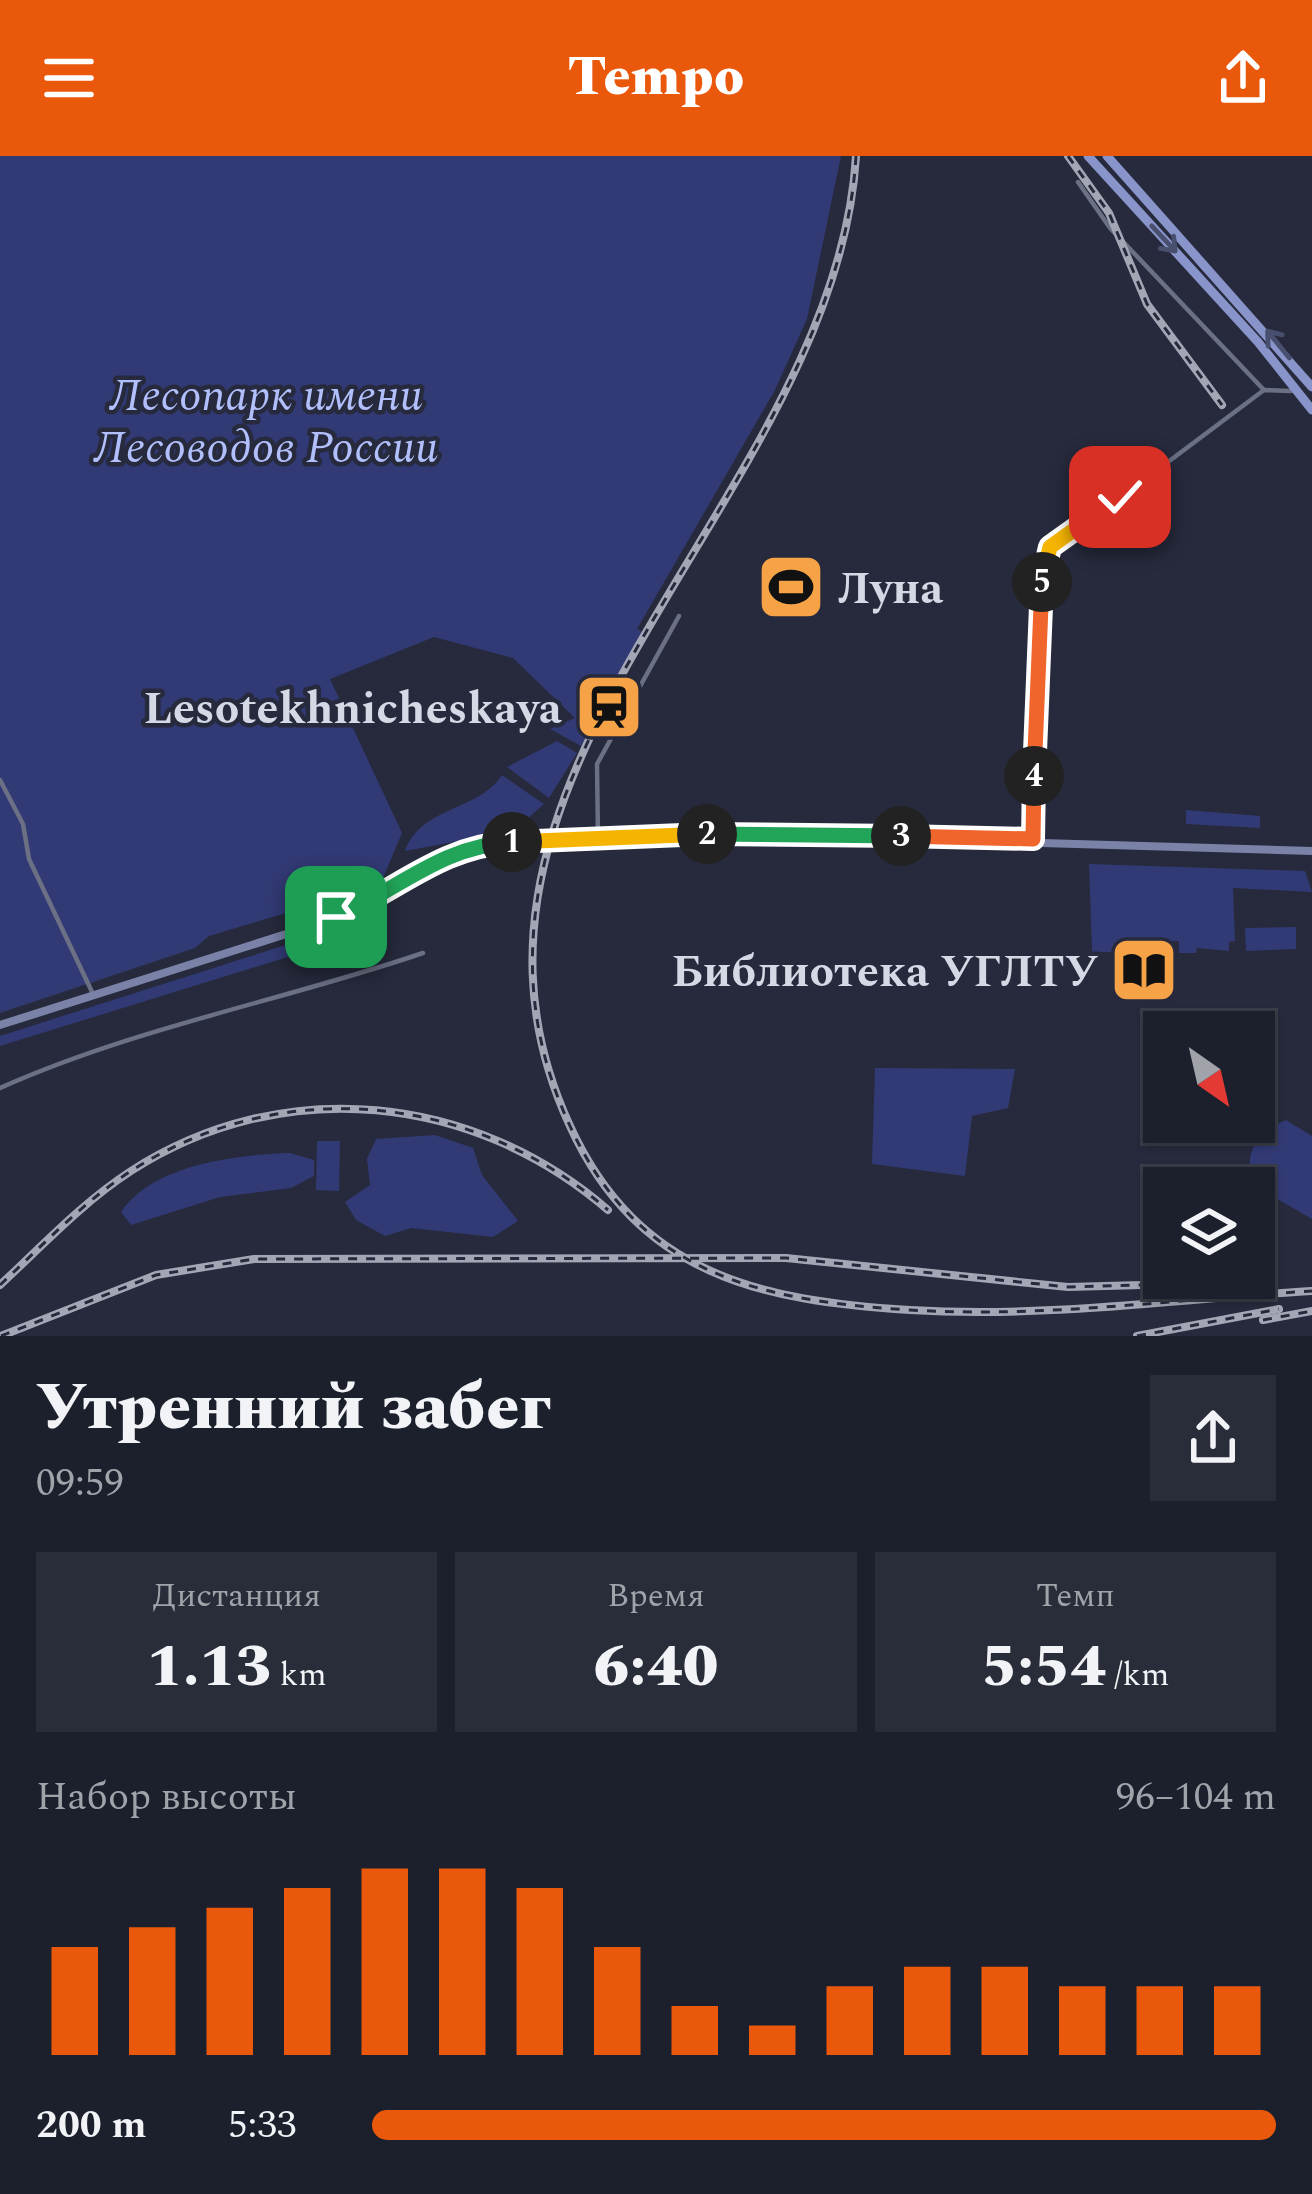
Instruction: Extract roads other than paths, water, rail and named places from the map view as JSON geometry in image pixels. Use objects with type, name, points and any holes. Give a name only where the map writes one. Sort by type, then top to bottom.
[{"type":"main road","points":[[1088,156],[1240,322],[1312,410]]},
{"type":"main road","points":[[1108,156],[1252,313],[1312,387]]},
{"type":"main road","points":[[1240,322],[1252,313]]},
{"type":"main road","points":[[0,1025],[336,917],[422,866],[458,851],[499,842],[738,834],[1312,848]]},
{"type":"street","points":[[1078,182],[1151,273],[1264,389],[1298,393]]},
{"type":"street","points":[[1033,839],[1036,647],[1044,555],[1242,411],[1264,389]]},
{"type":"street","points":[[598,838],[597,764],[679,616]]},
{"type":"street","points":[[0,780],[23,824],[29,859],[93,995]]},
{"type":"street","points":[[0,1088],[126,1036],[319,987],[423,953]]},
{"type":"railway","points":[[856,156],[831,282],[780,402],[644,636],[583,753],[542,872],[534,996],[570,1126],[598,1176],[631,1216],[668,1247],[755,1287],[804,1298],[910,1310],[1012,1312],[1312,1291]]},
{"type":"railway","points":[[1068,156],[1109,213],[1147,304],[1222,405]]},
{"type":"railway","points":[[0,1285],[80,1210],[131,1171],[190,1140],[251,1119],[313,1110],[376,1110],[438,1121],[498,1141],[555,1171],[608,1210]]},
{"type":"railway","points":[[1,1336],[156,1275],[254,1259],[786,1258],[1068,1287],[1143,1285]]},
{"type":"railway","points":[[1137,1336],[1279,1309]]},
{"type":"railway","points":[[1263,1320],[1312,1311]]},
{"type":"place","name":"Луна","points":[[791,587]]},
{"type":"place","name":"Lesotekhnicheskaya","points":[[609,707]]},
{"type":"place","name":"Библиотека УГЛТУ","points":[[1144,970]]},
{"type":"park label","name":"Лесопарк имени Лесоводов России","points":[[266,420]]}]
